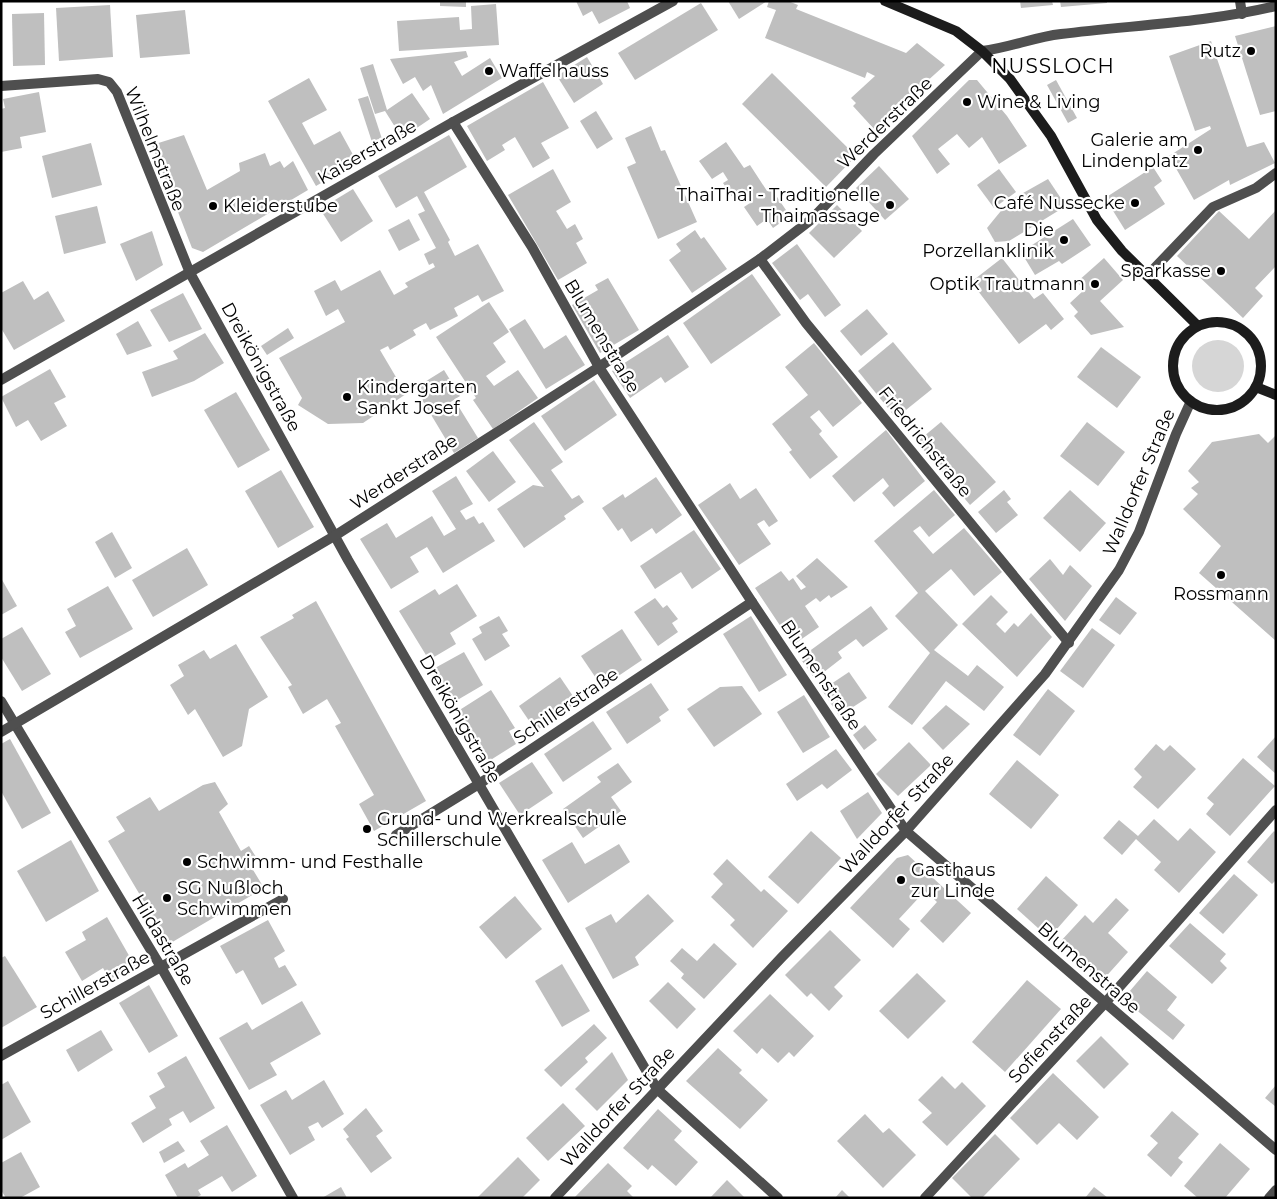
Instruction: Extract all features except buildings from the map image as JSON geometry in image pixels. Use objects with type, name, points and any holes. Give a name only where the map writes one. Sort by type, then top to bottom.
[{"type":"main road","points":[[886,1],[956,31],[982,51],[1010,79],[1050,136],[1097,220],[1122,251],[1198,326]]},
{"type":"main road","points":[[1211,322],[1225,322],[1238,327],[1249,335],[1257,346],[1261,360],[1261,374],[1256,387],[1244,401],[1227,409],[1214,410],[1202,407],[1191,401],[1182,392],[1176,381],[1174,356],[1180,344],[1198,326],[1211,322]]},
{"type":"main road","points":[[1256,387],[1276,395]]},
{"type":"street","name":"Kaiserstraße","points":[[1,380],[453,122],[673,1]]},
{"type":"street","points":[[1240,1],[1242,14]]},
{"type":"street","points":[[982,51],[1059,34],[1152,26],[1242,14],[1276,6]]},
{"type":"street","name":"Werderstraße","points":[[1,732],[336,535],[599,367],[760,259],[812,219],[874,154],[982,51]]},
{"type":"street","name":"Wilhelmstraße","points":[[1,86],[98,79],[110,82],[117,92],[190,273]]},
{"type":"street","name":"Blumenstraße","points":[[453,122],[532,247],[599,367],[752,602],[906,832],[1276,1150]]},
{"type":"street","points":[[1147,276],[1213,207],[1256,188],[1276,173]]},
{"type":"street","name":"Friedrichstraße","points":[[760,259],[806,323],[1069,642]]},
{"type":"street","name":"Dreikönigstraße","points":[[190,273],[336,535],[348,560],[658,1089],[778,1198]]},
{"type":"street","name":"Walldorfer Straße","points":[[555,1198],[782,957],[906,832],[992,736],[1069,642],[1119,570],[1139,532],[1176,434],[1191,401]]},
{"type":"street","name":"Schillerstraße","points":[[396,835],[479,784],[752,602]]},
{"type":"street","name":"Hildastraße","points":[[1,701],[161,967],[293,1198]]},
{"type":"street","name":"Sofienstraße","points":[[925,1198],[1105,1004],[1276,810]]},
{"type":"street","name":"Schillerstraße","points":[[1,1056],[283,899]]},
{"type":"street","points":[[1269,1198],[1276,1190]]},
{"type":"shaded area","points":[[1218,340],[1228,342],[1236,348],[1242,356],[1244,366],[1242,376],[1236,384],[1228,390],[1218,392],[1208,390],[1200,384],[1194,376],[1192,366],[1194,356],[1200,348],[1208,342]]},
{"type":"place","name":"Rutz","points":[[1251,51]]},
{"type":"place","name":"Waffelhauss","points":[[489,71]]},
{"type":"place","name":"Wine & Living","points":[[967,102]]},
{"type":"place","name":"Galerie am Lindenplatz","points":[[1198,150]]},
{"type":"place","name":"Café Nussecke","points":[[1135,203]]},
{"type":"place","name":"ThaiThai - Traditionelle Thaimassage","points":[[890,205]]},
{"type":"place","name":"Kleiderstube","points":[[213,206]]},
{"type":"place","name":"Die Porzellanklinik","points":[[1064,240]]},
{"type":"place","name":"Sparkasse","points":[[1221,271]]},
{"type":"place","name":"Optik Trautmann","points":[[1095,284]]},
{"type":"place","name":"Kindergarten Sankt Josef","points":[[347,397]]},
{"type":"place","name":"Rossmann","points":[[1221,575]]},
{"type":"place","name":"Grund- und Werkrealschule Schillerschule","points":[[367,829]]},
{"type":"place","name":"Schwimm- und Festhalle","points":[[187,862]]},
{"type":"place","name":"Gasthaus zur Linde","points":[[901,880]]},
{"type":"place","name":"SG Nußloch Schwimmen","points":[[167,898]]},
{"type":"district","name":"NUSSLOCH","points":[[1053,66]]}]
